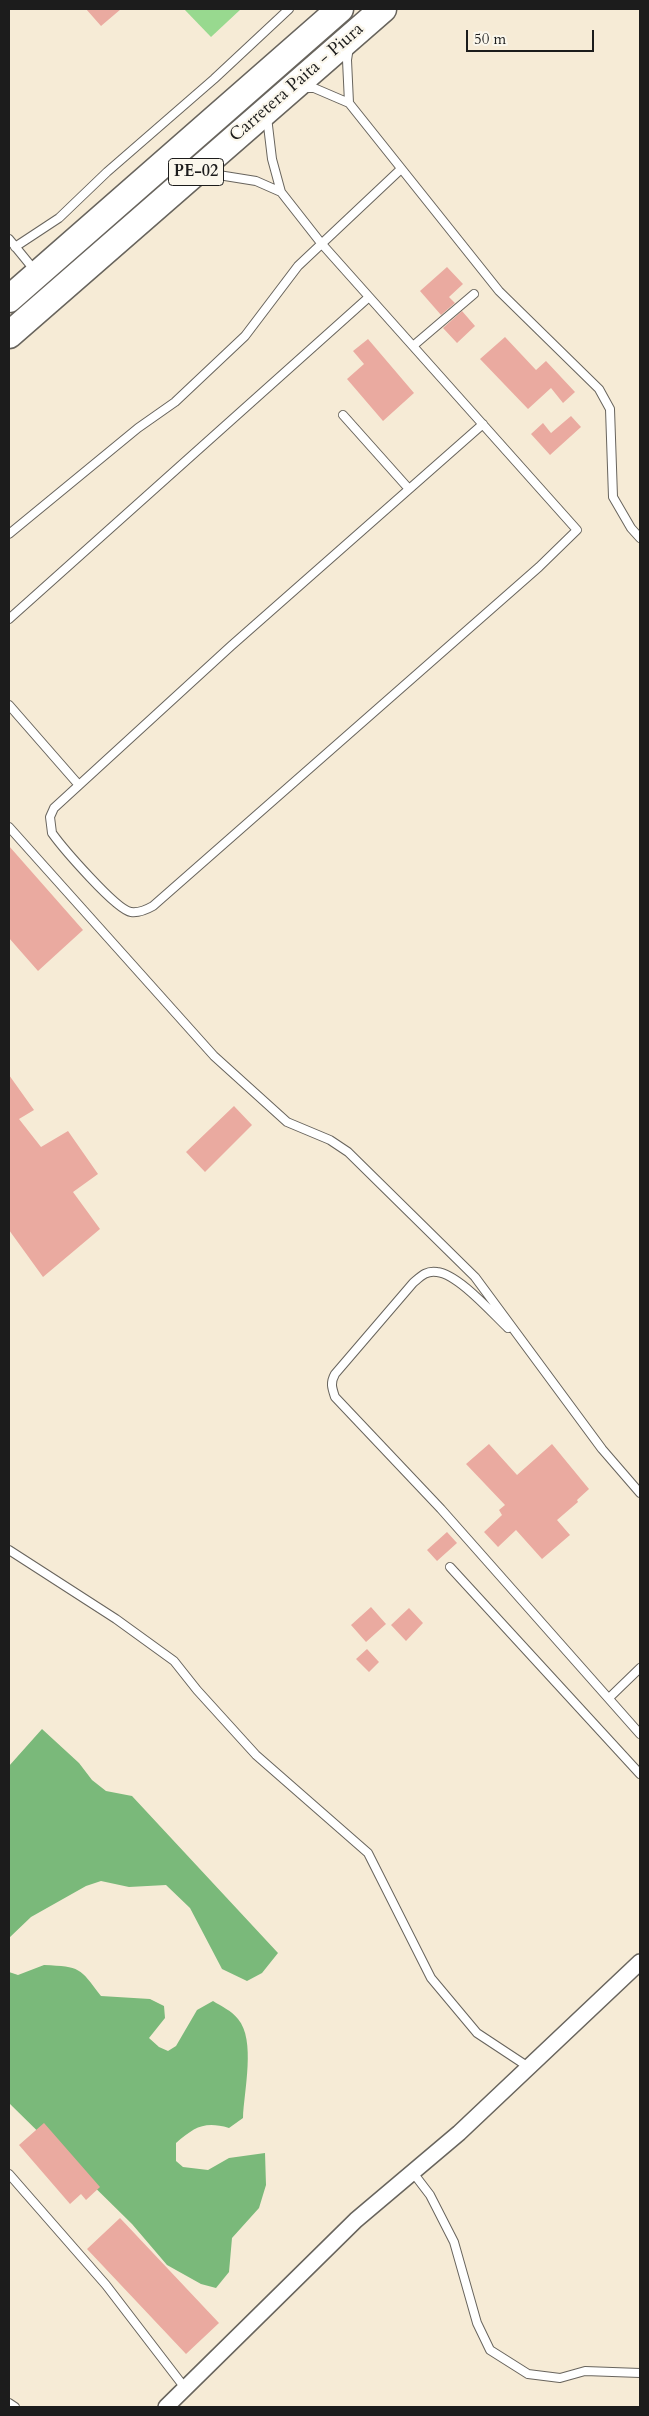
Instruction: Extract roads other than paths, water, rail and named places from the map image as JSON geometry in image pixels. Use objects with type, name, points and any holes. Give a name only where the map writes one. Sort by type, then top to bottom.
[{"type":"highway","name":"Carretera Paita - Piura","points":[[9,299],[340,9]]},
{"type":"highway","name":"Carretera Paita - Piura","points":[[9,335],[382,9]]},
{"type":"street","points":[[167,2407],[349,2227],[414,2174],[530,2068],[640,1962]]},
{"type":"lane","points":[[15,247],[59,218],[107,172],[214,79],[285,10]]},
{"type":"lane","points":[[349,102],[347,60],[352,36]]},
{"type":"lane","points":[[292,88],[314,88],[349,102],[499,291],[599,389],[610,408],[613,497],[631,528],[640,538]]},
{"type":"lane","points":[[266,110],[272,159],[281,192],[321,243],[483,424],[576,530],[539,567],[153,906],[131,912],[116,905],[52,833],[50,817],[54,808],[78,784],[483,424]]},
{"type":"lane","points":[[9,534],[138,428],[175,402],[245,336],[298,266],[401,169]]},
{"type":"lane","points":[[196,172],[256,181],[281,192]]},
{"type":"lane","points":[[9,239],[38,273]]},
{"type":"lane","points":[[413,346],[474,294]]},
{"type":"lane","points":[[9,619],[369,297]]},
{"type":"lane","points":[[343,414],[408,489]]},
{"type":"lane","points":[[9,705],[78,784]]},
{"type":"lane","points":[[9,827],[214,1056],[286,1122],[330,1140],[348,1152],[475,1277],[602,1449],[640,1493]]},
{"type":"lane","points":[[523,1343],[466,1287],[438,1272],[426,1273],[413,1283],[335,1374],[331,1381],[332,1389],[335,1397],[441,1509],[640,1734]]},
{"type":"lane","points":[[9,1550],[116,1619],[174,1661],[196,1690],[256,1755],[368,1853],[390,1900],[431,1978],[477,2033],[530,2068]]},
{"type":"lane","points":[[450,1567],[640,1774]]},
{"type":"lane","points":[[609,1698],[640,1668]]},
{"type":"lane","points":[[9,2174],[106,2285],[185,2388]]},
{"type":"lane","points":[[414,2174],[430,2195],[454,2242],[477,2323],[490,2350],[528,2374],[560,2378],[585,2371],[640,2373]]},
{"type":"lane","points":[[9,2403],[15,2407]]}]
